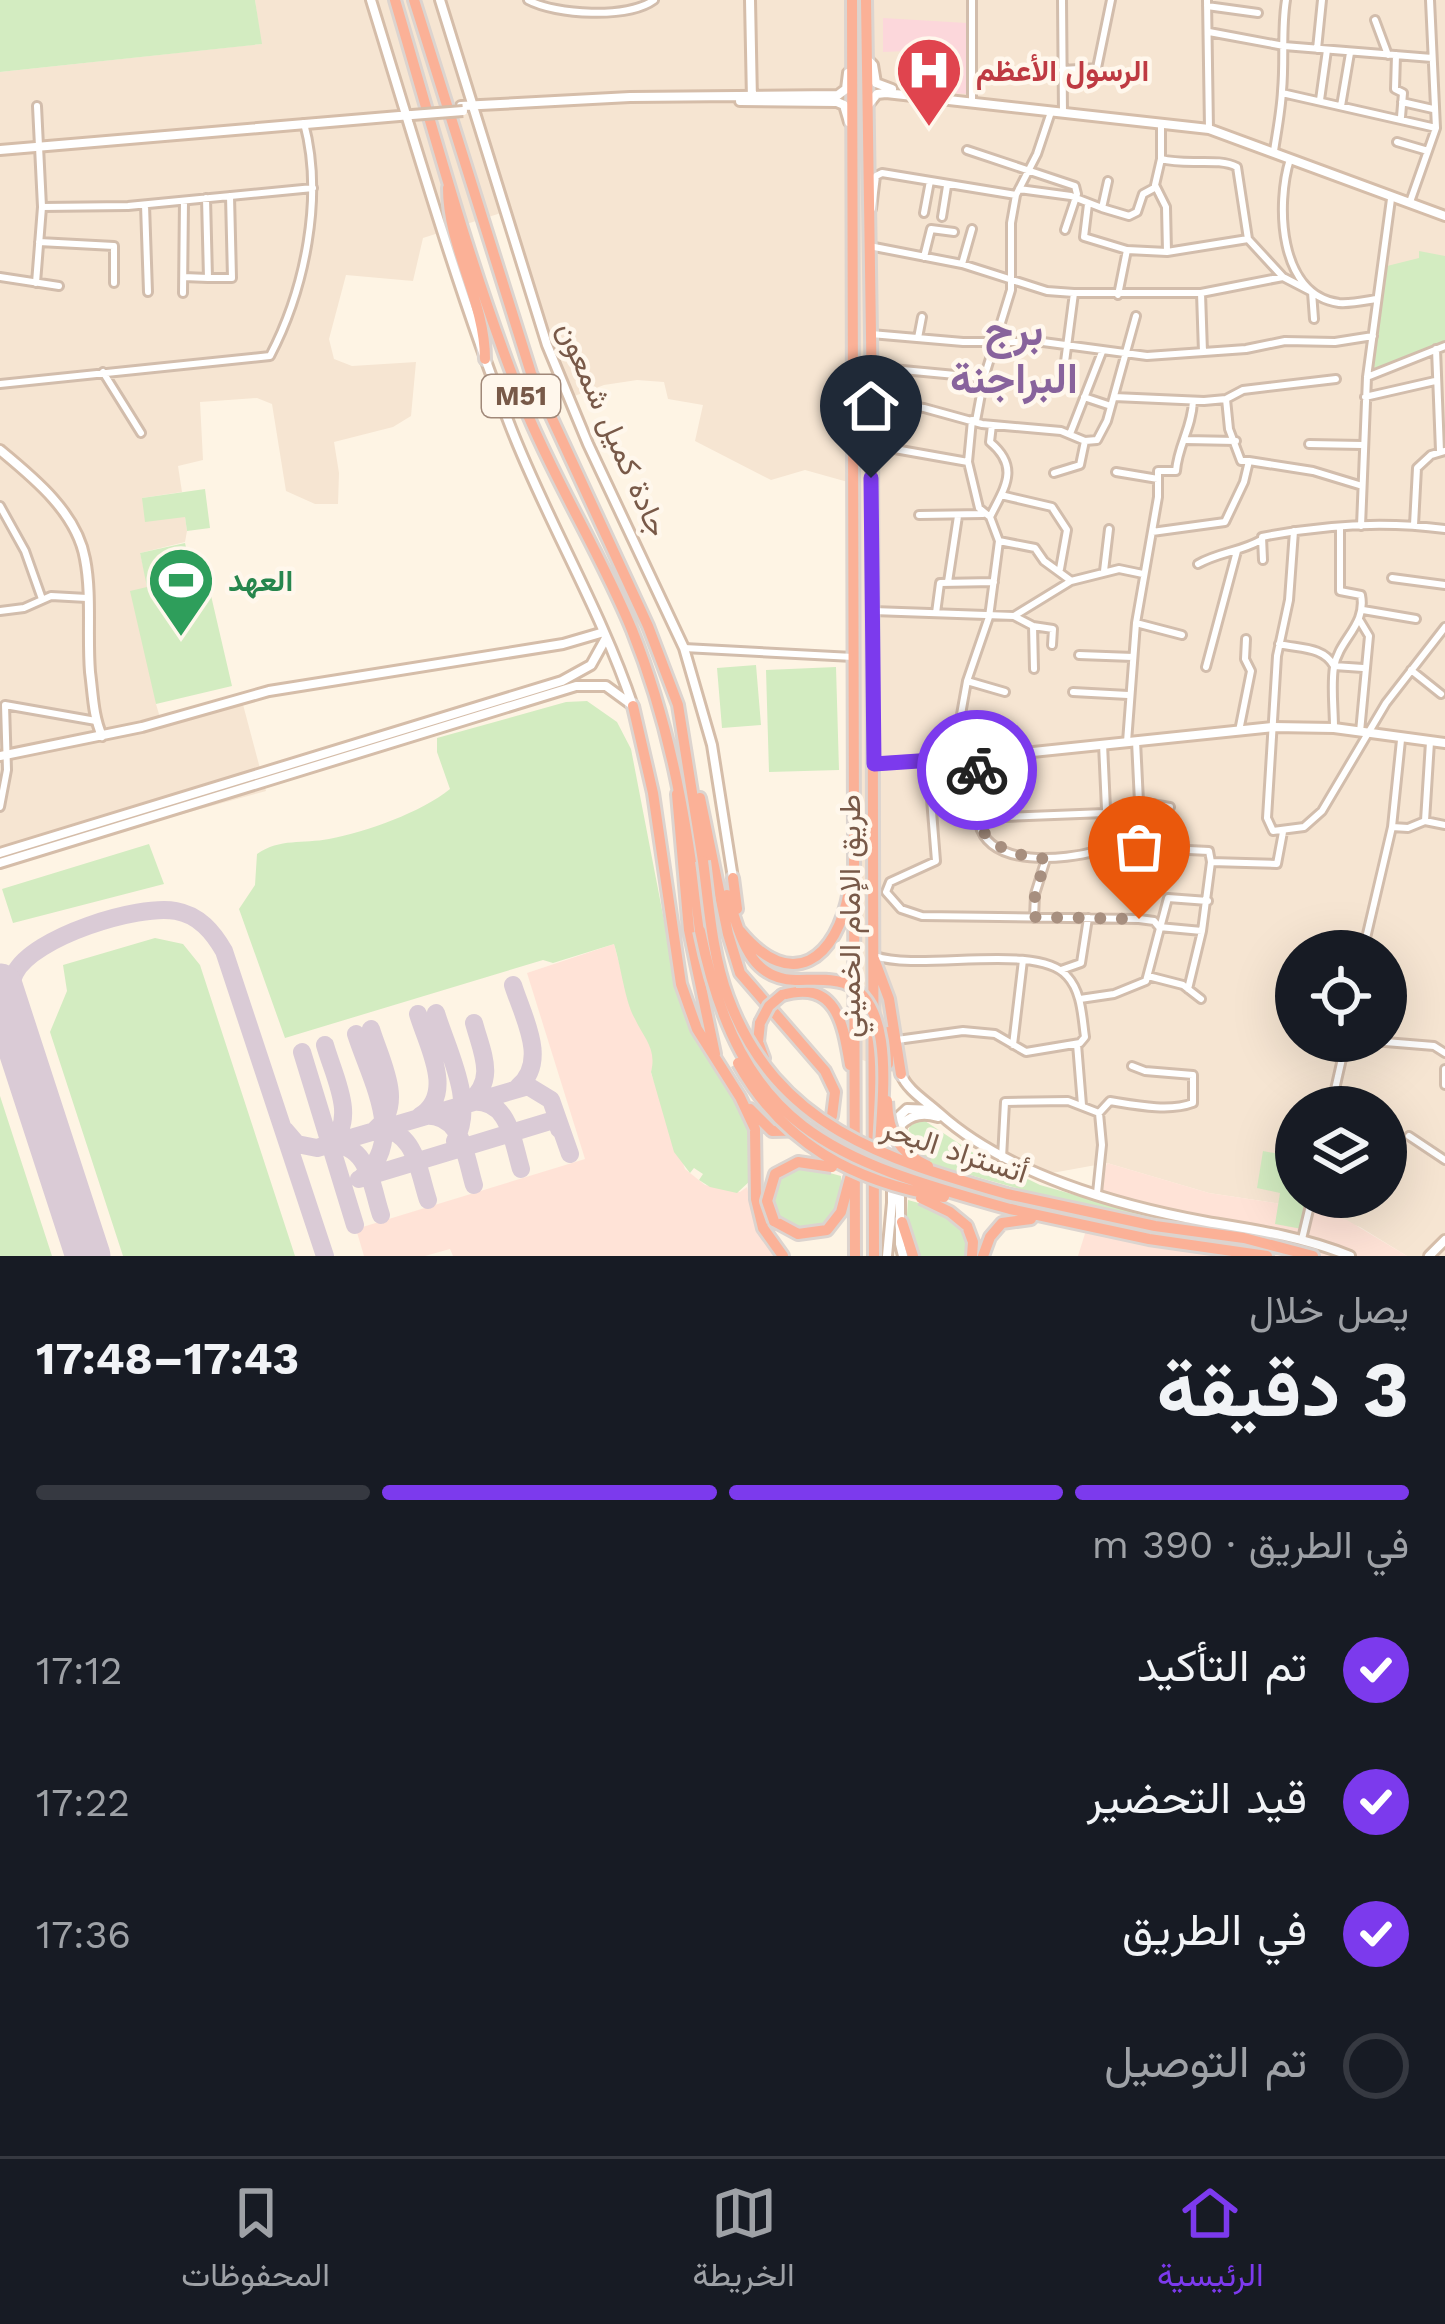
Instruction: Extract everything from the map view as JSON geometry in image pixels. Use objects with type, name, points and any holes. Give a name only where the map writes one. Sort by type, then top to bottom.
[{"type":"highway","name":"M51","points":[[395,0],[448,178],[525,407],[632,629],[685,778]]},
{"type":"highway","name":"جادة كميل شمعون","points":[[414,0],[531,373],[657,648],[678,705],[685,778]]},
{"type":"highway","name":"طريق الإمام الخميني","points":[[851,0],[866,115],[871,334],[874,1256]]},
{"type":"highway","name":"طريق الإمام الخميني","points":[[855,1256],[853,129],[866,0]]},
{"type":"highway","points":[[448,178],[451,219],[483,333],[485,359]]},
{"type":"highway","points":[[853,452],[862,462],[872,448]]},
{"type":"highway","points":[[853,488],[863,477],[871,488]]},
{"type":"highway","points":[[633,706],[653,793],[680,984],[689,1013],[754,1129],[756,1199],[764,1228],[783,1256]]},
{"type":"highway","points":[[685,778],[702,805],[740,974],[825,1071],[836,1092],[836,1104],[825,1126],[787,1133],[772,1131],[740,1097]]},
{"type":"highway","points":[[685,778],[676,808],[689,930],[715,1054]]},
{"type":"highway","name":"أتستراد البحر","points":[[685,778],[727,995],[767,1072],[790,1097],[852,1141],[910,1167],[1007,1194],[1155,1226],[1244,1238],[1313,1256]]},
{"type":"highway","name":"أتستراد البحر","points":[[685,778],[700,931],[715,998],[733,1042],[757,1080],[813,1135],[865,1163],[1010,1209],[1267,1256]]},
{"type":"highway","points":[[733,878],[739,928],[769,960],[796,965],[829,947],[842,925],[855,877]]},
{"type":"highway","points":[[721,889],[748,956],[763,972],[844,983],[872,1006],[880,1029],[880,1150],[873,1170]]},
{"type":"highway","points":[[855,932],[864,938],[873,932]]},
{"type":"highway","points":[[872,955],[889,999],[902,1074]]},
{"type":"highway","points":[[872,955],[887,1021],[889,1120],[902,1150],[924,1165],[982,1187]]},
{"type":"highway","points":[[824,1121],[768,1065],[758,1042],[760,1023],[782,995],[809,992],[833,1005],[844,1032],[855,1098],[850,1118],[850,1178],[836,1224],[806,1236],[774,1221],[768,1192],[776,1174],[789,1165],[818,1162],[861,1176],[950,1212],[967,1226],[972,1256]]},
{"type":"highway","points":[[715,998],[728,1041],[768,1109],[825,1159],[861,1176]]},
{"type":"highway","points":[[884,1185],[967,1197]]},
{"type":"highway","points":[[874,1198],[884,1205],[892,1203]]},
{"type":"highway","points":[[983,1256],[995,1229],[1008,1220],[1056,1220]]},
{"type":"highway","points":[[902,1222],[913,1256]]},
{"type":"street","points":[[370,0],[485,359],[633,706]]},
{"type":"street","name":"جادة كميل شمعون","points":[[440,0],[547,345],[684,648],[712,745],[733,878]]},
{"type":"street","points":[[528,0],[550,10],[572,12],[642,7],[654,0]]},
{"type":"street","points":[[750,0],[752,99]]},
{"type":"street","points":[[971,103],[972,0]]},
{"type":"street","points":[[953,759],[967,681],[989,617],[999,541],[968,462],[984,378],[1012,279],[1011,223],[1017,192],[1057,112],[1062,0]]},
{"type":"street","points":[[1062,70],[1097,68],[1111,0]]},
{"type":"street","points":[[1274,151],[1286,0]]},
{"type":"street","points":[[1317,49],[1322,0]]},
{"type":"street","points":[[1409,203],[1436,128],[1430,0]]},
{"type":"street","points":[[1209,129],[1207,3],[1258,13]]},
{"type":"street","points":[[1375,20],[1392,55],[1393,85],[1402,92],[1401,118]]},
{"type":"street","points":[[1209,32],[1284,46],[1432,58]]},
{"type":"street","points":[[1320,101],[1327,50]]},
{"type":"street","points":[[1341,106],[1350,53]]},
{"type":"street","points":[[752,99],[838,95],[846,89],[859,59],[873,65],[881,90]]},
{"type":"street","points":[[881,90],[1209,129],[1445,216]]},
{"type":"street","points":[[866,115],[881,90]]},
{"type":"street","points":[[1282,93],[1436,128]]},
{"type":"street","points":[[0,150],[630,97],[840,102],[853,129]]},
{"type":"street","points":[[1402,103],[1435,109]]},
{"type":"street","points":[[36,283],[42,207],[37,106]]},
{"type":"street","points":[[0,384],[272,354],[307,254],[313,188],[304,123]]},
{"type":"street","points":[[1161,124],[1156,188],[1166,207],[1167,252]]},
{"type":"street","points":[[1397,142],[1428,151]]},
{"type":"street","points":[[967,150],[1073,184],[1078,192],[1065,230]]},
{"type":"street","points":[[1161,159],[1192,165],[1225,161],[1237,167],[1248,239],[1283,278],[1344,303],[1376,299]]},
{"type":"street","points":[[1290,159],[1282,188],[1282,228],[1286,246],[1312,292],[1314,319]]},
{"type":"street","points":[[868,217],[879,174],[947,186],[1075,198],[1130,216],[1143,194],[1156,188]]},
{"type":"street","points":[[924,213],[930,181]]},
{"type":"street","points":[[1102,208],[1108,181]]},
{"type":"street","points":[[942,217],[947,186]]},
{"type":"street","points":[[42,207],[145,204],[313,188]]},
{"type":"street","points":[[184,278],[232,278],[230,196]]},
{"type":"street","points":[[206,198],[208,278]]},
{"type":"street","points":[[1361,526],[1365,397],[1391,199]]},
{"type":"street","points":[[183,293],[184,200]]},
{"type":"street","points":[[145,204],[148,292]]},
{"type":"street","points":[[1088,204],[1084,237],[1127,250],[1167,252],[1248,239]]},
{"type":"street","points":[[962,265],[972,229]]},
{"type":"street","points":[[924,257],[930,230],[954,232]]},
{"type":"street","points":[[39,242],[114,246],[114,283]]},
{"type":"street","points":[[869,246],[962,265],[1047,292],[1201,293],[1283,278]]},
{"type":"street","points":[[1118,295],[1127,250]]},
{"type":"street","points":[[0,277],[59,286]]},
{"type":"street","points":[[871,367],[984,378],[1054,391],[1075,293]]},
{"type":"street","points":[[1201,293],[1203,352]]},
{"type":"street","points":[[872,402],[1070,434],[1085,441],[1100,438],[1136,316]]},
{"type":"street","points":[[918,338],[922,317]]},
{"type":"street","points":[[871,334],[1126,354],[1203,352],[1373,336]]},
{"type":"street","points":[[1367,376],[1445,346]]},
{"type":"street","points":[[1414,525],[1417,468],[1443,451],[1436,349]]},
{"type":"street","points":[[1070,434],[1102,352]]},
{"type":"street","points":[[103,372],[141,433]]},
{"type":"street","points":[[1365,397],[1439,378]]},
{"type":"street","points":[[1084,397],[1112,402],[1226,399],[1234,392],[1336,380]]},
{"type":"street","points":[[1226,399],[1230,432],[1241,460],[1313,471],[1360,485]]},
{"type":"street","points":[[1170,807],[1139,802],[1128,694],[1158,471],[1176,471],[1178,451],[1192,426],[1193,401]]},
{"type":"street","points":[[919,515],[987,515],[1005,496],[1006,466],[1001,452],[990,443],[992,425]]},
{"type":"street","points":[[1185,440],[1236,441]]},
{"type":"street","points":[[1054,473],[1080,465],[1085,441]]},
{"type":"street","points":[[1309,444],[1362,445]]},
{"type":"street","points":[[872,448],[968,462]]},
{"type":"street","points":[[0,450],[44,488],[73,526],[86,561],[86,635],[96,721],[103,736]]},
{"type":"street","points":[[1152,532],[1225,522],[1249,461]]},
{"type":"street","points":[[1116,472],[1158,479]]},
{"type":"street","points":[[1005,496],[1048,504],[1066,525],[1060,569]]},
{"type":"street","points":[[0,506],[25,550],[42,599]]},
{"type":"street","points":[[949,582],[958,516]]},
{"type":"street","points":[[1198,564],[1294,531],[1414,525],[1445,529]]},
{"type":"street","points":[[1104,571],[1109,529]]},
{"type":"street","points":[[1334,666],[1363,610],[1361,595],[1340,591],[1340,529]]},
{"type":"street","points":[[1294,531],[1273,727],[1267,824],[1273,831],[1304,827],[1322,811],[1365,732],[1445,627]]},
{"type":"street","points":[[1261,540],[1263,560]]},
{"type":"street","points":[[999,541],[1035,548],[1071,581]]},
{"type":"street","points":[[1206,668],[1237,551]]},
{"type":"street","points":[[873,611],[1014,616],[1071,581],[1119,569],[1143,574]]},
{"type":"street","points":[[1392,578],[1445,585]]},
{"type":"street","points":[[936,613],[938,584],[994,582]]},
{"type":"street","points":[[0,610],[24,608],[42,599],[87,598]]},
{"type":"street","points":[[1363,610],[1416,619]]},
{"type":"street","points":[[1014,616],[1053,629],[1052,645]]},
{"type":"street","points":[[1360,621],[1369,636],[1364,668],[1365,732]]},
{"type":"street","points":[[1136,623],[1182,635]]},
{"type":"street","points":[[1033,626],[1034,669]]},
{"type":"street","points":[[2,756],[103,736],[269,691],[606,634]]},
{"type":"street","points":[[0,853],[562,681],[591,665],[606,634]]},
{"type":"street","points":[[1239,730],[1251,671],[1245,659],[1246,639]]},
{"type":"street","points":[[1279,644],[1309,648],[1330,658],[1334,728]]},
{"type":"street","points":[[684,648],[853,657]]},
{"type":"street","points":[[1079,655],[1133,657]]},
{"type":"street","points":[[1334,666],[1364,668]]},
{"type":"street","points":[[1411,670],[1442,694]]},
{"type":"street","points":[[967,681],[1005,692]]},
{"type":"street","points":[[0,863],[576,686],[606,686],[633,706]]},
{"type":"street","points":[[1072,692],[1128,694]]},
{"type":"street","points":[[0,807],[7,770],[2,756],[5,706],[96,721]]},
{"type":"street","points":[[874,764],[1273,727],[1334,728],[1445,743]]},
{"type":"street","points":[[1368,930],[1392,827],[1401,740]]},
{"type":"street","points":[[1425,820],[1430,742]]},
{"type":"street","points":[[1097,851],[1106,831],[1103,744]]},
{"type":"street","points":[[1014,754],[1016,781]]},
{"type":"street","points":[[978,757],[979,818],[985,835],[1005,851],[1046,859],[1097,851],[1148,856],[1148,848],[1209,851],[1208,901],[1188,988]]},
{"type":"street","points":[[928,760],[936,861],[890,882],[886,892],[892,902],[922,916],[1148,920],[1159,927],[1202,932]]},
{"type":"street","points":[[979,818],[1106,813]]},
{"type":"street","points":[[1392,827],[1408,828],[1425,820],[1445,825]]},
{"type":"street","points":[[1211,862],[1277,864],[1283,832]]},
{"type":"street","points":[[1034,917],[1035,894],[1046,859]]},
{"type":"street","points":[[1080,999],[1144,983],[1168,898],[1208,901]]},
{"type":"street","points":[[1061,970],[1081,963],[1088,918]]},
{"type":"street","points":[[872,955],[909,961],[1023,960],[1061,970],[1080,999],[1085,1037],[1076,1044],[1026,1052],[978,1031],[896,1040]]},
{"type":"street","points":[[1013,1045],[1023,960]]},
{"type":"street","points":[[1148,976],[1188,988],[1201,999]]},
{"type":"street","points":[[1076,1044],[1082,1105]]},
{"type":"street","points":[[1407,1044],[1439,1047],[1445,1053]]},
{"type":"street","points":[[1097,1193],[1102,1145],[1099,1113],[1109,1102],[1186,1107],[1193,1103],[1193,1075],[1132,1066]]},
{"type":"street","points":[[1445,1069],[1445,1085]]},
{"type":"street","points":[[902,1074],[906,1084],[945,1119],[1002,1158],[1097,1193],[1204,1221],[1303,1239],[1349,1256]]},
{"type":"street","points":[[1002,1158],[1005,1102],[1068,1101],[1099,1113]]},
{"type":"street","points":[[887,1256],[892,1123],[899,1113],[915,1107],[936,1111]]},
{"type":"street","points":[[903,1256],[899,1244],[902,1126],[913,1116],[945,1119]]},
{"type":"street","points":[[1408,1136],[1445,1160]]},
{"type":"street","points":[[1303,1239],[1308,1218]]},
{"type":"street","points":[[1429,1256],[1445,1240]]},
{"type":"shaded area","points":[[255,0],[1445,0],[1445,1256],[1407,1256],[1336,1218],[1407,1218],[1407,1086],[1275,1086],[1275,1203],[1209,1193],[1107,1163],[1041,1175],[1002,1158],[934,1116],[902,1076],[848,1054],[855,484],[805,470],[771,480],[695,441],[703,405],[668,399],[664,382],[604,385],[569,398],[504,212],[423,238],[413,281],[346,275],[329,339],[334,359],[352,366],[416,362],[411,416],[393,427],[334,442],[338,504],[315,504],[286,491],[272,404],[257,398],[200,402],[203,460],[178,466],[182,492],[142,498],[185,517],[187,531],[185,542],[140,553],[148,587],[161,721],[241,697],[266,791],[0,864],[0,72],[261,44]]},
{"type":"shaded area","points":[[883,18],[967,23],[967,94],[934,92],[932,50],[883,52]]},
{"type":"shaded area","points":[[614,944],[627,993],[646,1032],[654,1060],[651,1073],[685,1169],[705,1185],[740,1192],[747,1187],[751,1204],[788,1256],[453,1256],[450,1249],[425,1256],[364,1256],[356,1229],[585,1159],[527,973]]},
{"type":"shaded area","points":[[1107,1163],[1209,1193],[1275,1203],[1275,1218],[1341,1218],[1407,1256],[1078,1256]]},
{"type":"green space","points":[[0,0],[255,0],[262,44],[0,72]]},
{"type":"green space","points":[[1419,251],[1445,256],[1445,345],[1372,372],[1387,266],[1419,258]]},
{"type":"green space","points":[[205,489],[210,528],[187,531],[185,517],[145,522],[142,498]]},
{"type":"green space","name":"العهد","points":[[185,543],[193,577],[206,574],[232,686],[156,704],[130,591],[147,587],[140,553]]},
{"type":"green space","points":[[756,665],[761,725],[722,728],[717,668]]},
{"type":"green space","points":[[836,667],[839,770],[769,772],[766,670]]},
{"type":"green space","points":[[587,701],[617,722],[631,749],[680,1003],[750,1131],[751,1180],[737,1193],[699,1180],[703,1174],[694,1168],[690,1173],[674,1152],[651,1072],[651,1050],[628,1003],[614,944],[553,963],[543,960],[285,1038],[239,909],[255,885],[257,854],[283,844],[329,839],[376,826],[450,789],[437,738],[566,702]]},
{"type":"green space","points":[[149,844],[164,884],[13,923],[2,889]]},
{"type":"green space","points":[[155,938],[183,944],[200,965],[295,1256],[123,1256],[50,1032],[67,991],[63,965]]},
{"type":"green space","points":[[0,1096],[52,1256],[0,1256]]},
{"type":"green space","points":[[922,1119],[972,1152],[1040,1185],[1181,1225],[1102,1212],[927,1163],[913,1152],[907,1139],[910,1126]]},
{"type":"green space","points":[[1263,1151],[1275,1153],[1275,1192],[1257,1188]]},
{"type":"green space","points":[[804,1166],[841,1176],[841,1188],[830,1219],[803,1232],[783,1223],[773,1202],[782,1178]]},
{"type":"green space","points":[[908,1200],[940,1209],[966,1232],[966,1256],[919,1256],[906,1230]]},
{"type":"green space","points":[[1276,1218],[1303,1218],[1302,1229],[1275,1224]]},
{"type":"taxiway","points":[[22,1054],[11,1014],[11,983],[26,960],[42,947],[88,926],[137,913],[176,911],[198,920],[224,951],[325,1256]]},
{"type":"taxiway","points":[[513,985],[533,1052],[532,1065],[518,1087]]},
{"type":"taxiway","points":[[436,1013],[461,1094],[461,1126],[455,1141]]},
{"type":"taxiway","points":[[418,1014],[438,1082],[431,1107],[420,1116],[434,1116],[453,1127],[474,1185]]},
{"type":"taxiway","points":[[474,1023],[485,1075],[478,1094],[469,1102],[482,1102],[501,1113],[521,1169]]},
{"type":"taxiway","points":[[371,1029],[390,1095],[384,1120],[375,1130],[399,1135],[407,1142],[428,1200]]},
{"type":"taxiway","points":[[356,1034],[384,1128],[375,1162],[362,1177]]},
{"type":"taxiway","points":[[325,1045],[343,1110],[338,1134],[330,1144],[343,1146],[361,1159],[381,1215]]},
{"type":"taxiway","points":[[302,1052],[355,1225]]},
{"type":"taxiway","points":[[285,1130],[297,1144],[317,1148],[528,1086],[551,1100],[570,1154]]},
{"type":"taxiway","points":[[359,1179],[557,1119],[559,1129]]},
{"type":"runway","points":[[0,986],[88,1256]]},
{"type":"way so far","points":[[977,770],[980,827],[985,835],[1005,851],[1046,859],[1035,894],[1034,917],[1139,919]]},
{"type":"place","name":"الرسول الأعظم","points":[[929,129]]},
{"type":"place","name":"العهد","points":[[181,639]]},
{"type":"district","name":"برج البراجنة","points":[[1014,354]]},
{"type":"route","points":[[871,478],[874,764],[978,757],[977,770]]}]
